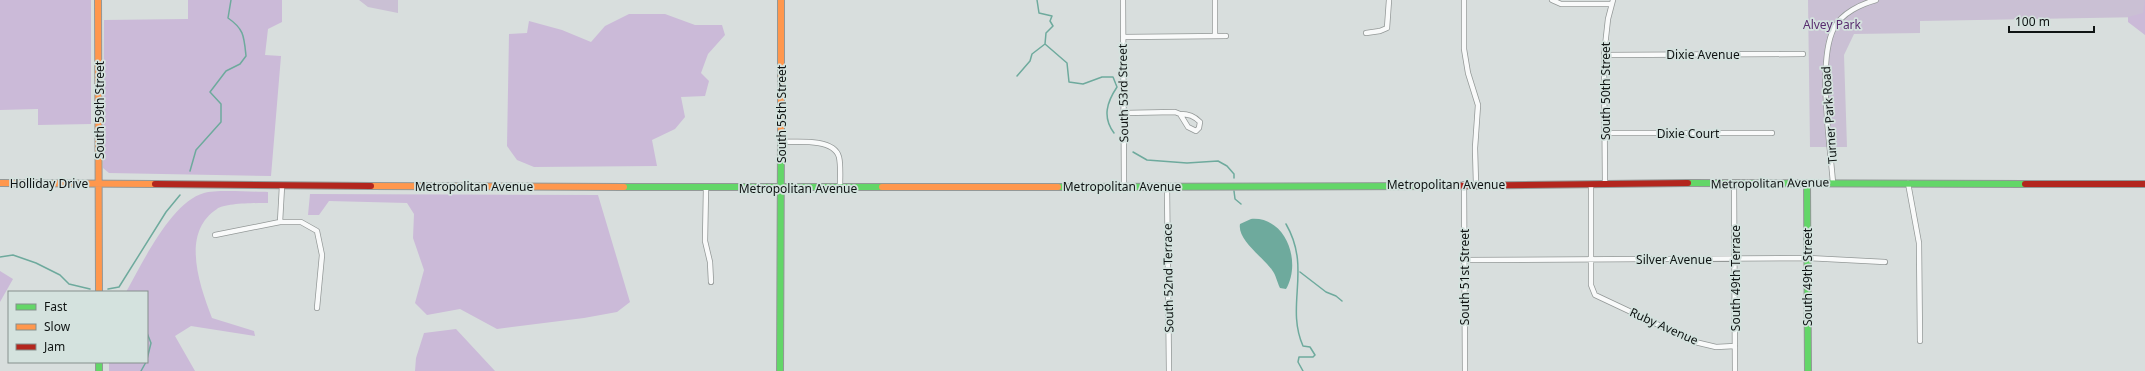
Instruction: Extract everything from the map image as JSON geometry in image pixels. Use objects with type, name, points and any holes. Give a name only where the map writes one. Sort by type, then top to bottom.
[{"type":"main road","name":"South 59th Street","points":[[98,0],[99,291]]},
{"type":"main road","name":"South 55th Street","points":[[780,371],[781,0]]},
{"type":"main road","name":"Holliday Drive","points":[[0,183],[99,183]]},
{"type":"main road","name":"Metropolitan Avenue","points":[[99,183],[282,186],[706,188],[1464,184],[1591,185],[1605,183],[2145,184]]},
{"type":"main road","name":"South 49th Street","points":[[1807,183],[1808,371]]},
{"type":"street","name":"South 53rd Street","points":[[1123,0],[1124,186]]},
{"type":"street","points":[[1215,0],[1215,36]]},
{"type":"street","points":[[1366,33],[1380,31],[1387,28],[1389,0]]},
{"type":"street","points":[[1464,0],[1464,49],[1468,73],[1478,105],[1475,148],[1476,184]]},
{"type":"street","points":[[1552,0],[1561,4],[1612,2]]},
{"type":"street","name":"Turner Park Road","points":[[1833,183],[1824,65],[1827,44],[1834,26],[1847,14],[1860,5],[1876,0]]},
{"type":"street","name":"South 50th Street","points":[[1605,183],[1604,55],[1612,2]]},
{"type":"street","points":[[1123,37],[1226,36]]},
{"type":"street","name":"Dixie Avenue","points":[[1604,55],[1803,54]]},
{"type":"street","points":[[1124,113],[1190,114],[1200,122],[1199,128],[1196,131],[1188,127],[1180,114]]},
{"type":"street","name":"Dixie Court","points":[[1605,133],[1772,133]]},
{"type":"street","points":[[781,142],[823,143],[834,149],[839,158],[840,188]]},
{"type":"street","points":[[1908,183],[1919,243],[1920,341]]},
{"type":"street","name":"South 51st Street","points":[[1464,184],[1465,371]]},
{"type":"street","name":"South 49th Terrace","points":[[1734,184],[1735,371]]},
{"type":"street","points":[[1591,185],[1592,259]]},
{"type":"street","points":[[280,222],[282,186]]},
{"type":"street","name":"South 52nd Terrace","points":[[1167,186],[1170,371]]},
{"type":"street","points":[[706,188],[705,241],[710,262],[711,282]]},
{"type":"street","points":[[215,235],[280,222],[301,222],[317,231],[322,255],[317,308]]},
{"type":"street","name":"Silver Avenue","points":[[1464,260],[1808,258],[1885,262]]},
{"type":"street","name":"Ruby Avenue","points":[[1592,259],[1592,285],[1595,295],[1696,342],[1716,347],[1735,346]]},
{"type":"green space","points":[[359,0],[398,0],[398,13],[368,7]]},
{"type":"green space","name":"Alvey Park","points":[[1808,0],[2145,0],[2145,17],[1920,21],[1920,33],[1854,34],[1844,55],[1847,147],[1810,147]]},
{"type":"shaded area","points":[[0,0],[91,0],[91,124],[38,125],[38,109],[0,110]]},
{"type":"shaded area","points":[[188,0],[282,0],[282,22],[268,29],[265,55],[281,56],[271,176],[109,173],[103,168],[104,20],[188,19]]},
{"type":"shaded area","points":[[2145,0],[2145,35],[2128,22],[2128,17],[2143,13]]},
{"type":"shaded area","points":[[629,14],[665,14],[695,25],[722,25],[725,35],[708,54],[701,73],[709,81],[705,96],[681,97],[685,117],[675,129],[652,140],[657,166],[534,167],[517,160],[507,146],[509,34],[527,33],[529,21],[562,30],[591,42],[605,26]]},
{"type":"shaded area","points":[[226,191],[268,192],[268,203],[234,204],[221,207],[206,219],[199,232],[196,246],[196,260],[199,276],[212,318],[254,331],[255,336],[191,326],[175,336],[195,371],[109,371],[109,363],[148,363],[148,291],[127,291],[159,235],[180,208],[192,199],[204,193]]},
{"type":"shaded area","points":[[310,194],[598,195],[630,302],[617,312],[584,318],[497,329],[460,309],[427,315],[415,303],[424,270],[413,238],[414,214],[407,203],[329,201],[319,215],[308,215]]},
{"type":"shaded area","points":[[1251,219],[1263,220],[1273,225],[1282,233],[1288,243],[1292,266],[1291,278],[1286,289],[1280,288],[1275,274],[1247,242],[1240,230],[1240,224]]},
{"type":"shaded area","points":[[0,271],[13,279],[0,302]]},
{"type":"shaded area","points":[[456,329],[495,371],[415,371],[416,358],[424,333]]},
{"type":"waterway","points":[[190,171],[196,150],[221,122],[221,104],[210,92],[226,71],[240,64],[246,56],[245,43],[242,34],[237,26],[228,18],[231,0]]},
{"type":"waterway","points":[[1037,0],[1039,13],[1052,16],[1050,21],[1053,26],[1046,33],[1045,44],[1067,63],[1069,82],[1083,84],[1102,77],[1113,77],[1117,87],[1108,104],[1107,115],[1110,127],[1114,133]]},
{"type":"waterway","points":[[1017,76],[1030,61],[1032,54],[1045,44]]},
{"type":"waterway","points":[[1133,152],[1147,160],[1187,163],[1218,161],[1227,166],[1234,174],[1234,178]]},
{"type":"waterway","points":[[1234,191],[1235,199],[1241,204]]},
{"type":"waterway","points":[[108,289],[119,287],[166,212],[180,195]]},
{"type":"waterway","points":[[1286,224],[1293,240],[1297,256],[1298,272],[1296,316],[1298,331],[1303,346],[1310,347],[1315,355],[1313,357],[1299,357],[1298,362],[1303,371]]},
{"type":"waterway","points":[[0,257],[13,255],[36,263],[60,275],[69,284],[90,289]]},
{"type":"waterway","points":[[1300,272],[1326,292],[1336,296],[1342,301]]},
{"type":"waterway","points":[[148,336],[151,343],[148,355]]},
{"type":"waterway","points":[[141,371],[145,363]]},
{"type":"traffic: fast","points":[[780,371],[781,143]]},
{"type":"traffic: fast","points":[[1688,183],[2025,184]]},
{"type":"traffic: fast","points":[[1807,183],[1808,371]]},
{"type":"traffic: fast","points":[[1058,187],[1437,186]]},
{"type":"traffic: fast","points":[[624,187],[882,187]]},
{"type":"traffic: fast","points":[[99,363],[99,371]]},
{"type":"traffic: slow","points":[[98,0],[99,291]]},
{"type":"traffic: slow","points":[[781,0],[781,143]]},
{"type":"traffic: slow","points":[[0,183],[155,184]]},
{"type":"traffic: slow","points":[[371,186],[624,187]]},
{"type":"traffic: slow","points":[[882,187],[1058,187]]},
{"type":"traffic: jam","points":[[1437,186],[1688,183]]},
{"type":"traffic: jam","points":[[155,184],[371,186]]},
{"type":"traffic: jam","points":[[2025,184],[2145,184]]}]
